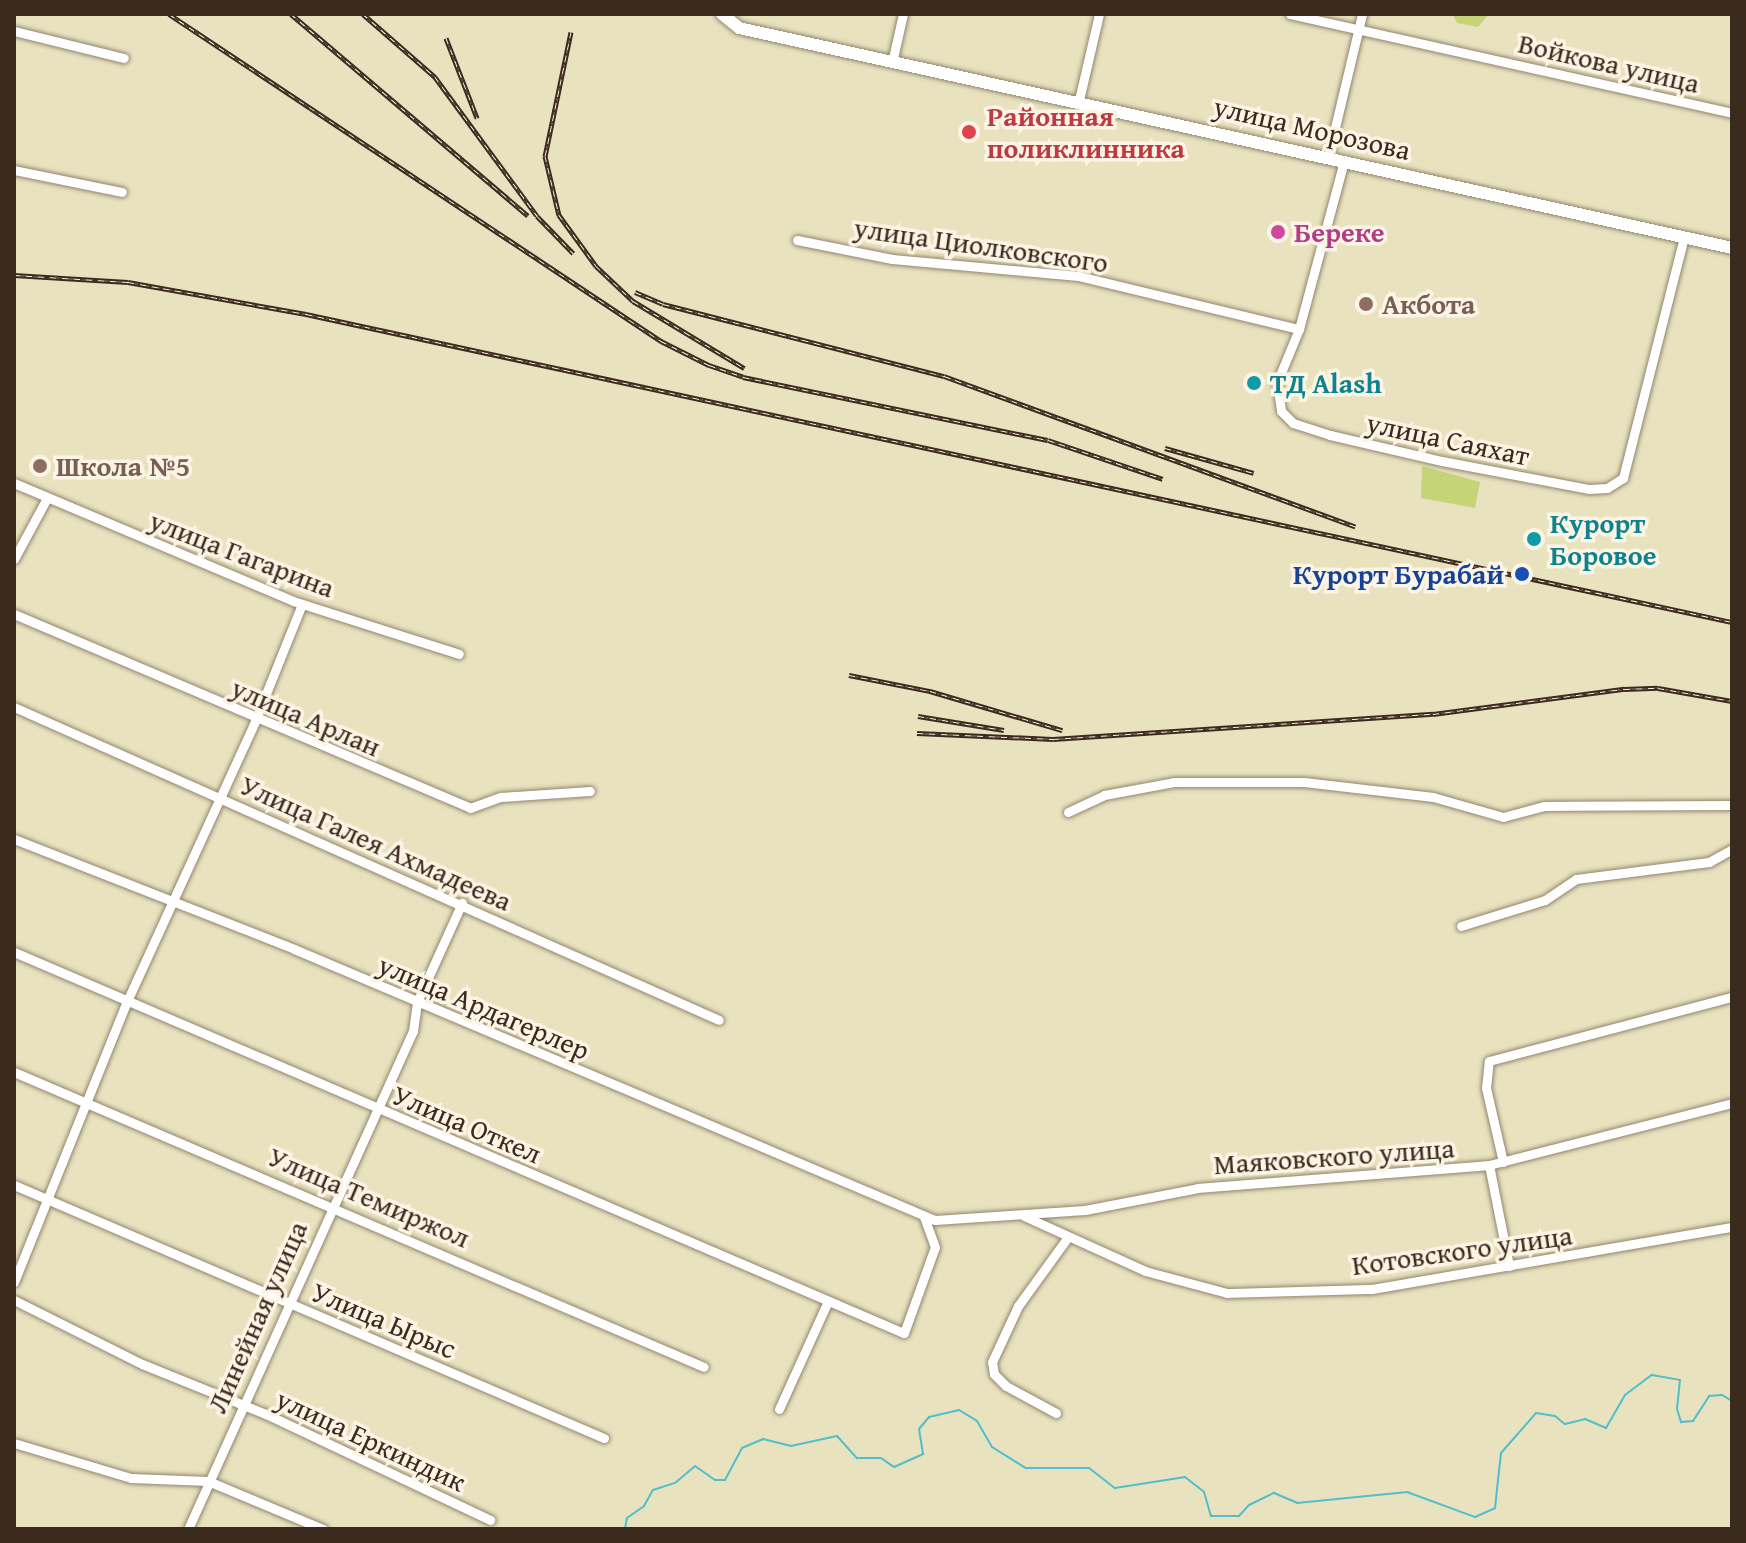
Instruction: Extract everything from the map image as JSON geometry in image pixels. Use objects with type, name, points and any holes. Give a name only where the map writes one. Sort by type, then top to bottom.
[{"type":"main road","name":"улица Морозова","points":[[722,14],[739,28],[893,58],[1732,248]]},
{"type":"street","points":[[893,58],[903,14]]},
{"type":"street","points":[[1079,100],[1099,14]]},
{"type":"street","name":"Войкова улица","points":[[1290,14],[1732,113]]},
{"type":"street","points":[[1328,157],[1362,14]]},
{"type":"street","points":[[14,31],[124,58]]},
{"type":"street","name":"улица Саяхат","points":[[1344,161],[1299,329],[1277,382],[1281,411],[1293,423],[1442,461],[1559,485],[1607,488],[1623,478],[1684,237]]},
{"type":"street","points":[[14,170],[122,192]]},
{"type":"street","name":"улица Циолковского","points":[[797,240],[892,259],[1078,276],[1299,329]]},
{"type":"street","name":"улица Гагарина","points":[[14,483],[302,604],[459,654]]},
{"type":"street","points":[[14,559],[47,498]]},
{"type":"street","points":[[14,1282],[128,999],[255,721],[302,604]]},
{"type":"street","name":"улица Арлан","points":[[14,614],[255,721],[470,808],[501,797],[590,791]]},
{"type":"street","name":"Улица Галея Ахмадеева","points":[[14,707],[462,903],[719,1020]]},
{"type":"street","points":[[1068,812],[1104,795],[1174,782],[1304,782],[1401,792],[1503,817],[1544,806],[1732,805]]},
{"type":"street","name":"улица Ардагерлер","points":[[14,839],[417,1002],[935,1220]]},
{"type":"street","points":[[1461,926],[1545,900],[1576,879],[1709,862],[1732,849]]},
{"type":"street","name":"Линейная улица","points":[[188,1529],[413,1031],[417,1002],[462,903]]},
{"type":"street","name":"Улица Откел","points":[[14,952],[827,1303],[904,1333],[935,1247],[924,1217]]},
{"type":"street","points":[[1503,1162],[1485,1070],[1498,1056],[1732,997]]},
{"type":"street","name":"Улица Темиржол","points":[[14,1072],[332,1205],[704,1367]]},
{"type":"street","name":"Маяковского улица","points":[[935,1220],[1085,1210],[1161,1192],[1489,1165],[1732,1103]]},
{"type":"street","points":[[1489,1165],[1509,1266]]},
{"type":"street","name":"Улица Ырыс","points":[[14,1185],[604,1438]]},
{"type":"street","name":"Котовского улица","points":[[1020,1215],[1145,1271],[1227,1293],[1372,1289],[1732,1227]]},
{"type":"street","points":[[1056,1413],[1006,1386],[994,1374],[992,1362],[1018,1306],[1068,1237]]},
{"type":"street","name":"улица Еркиндик","points":[[14,1300],[490,1520]]},
{"type":"street","points":[[779,1409],[827,1303]]},
{"type":"street","points":[[14,1443],[131,1478],[208,1481],[323,1529]]},
{"type":"green space","points":[[1489,14],[1478,27],[1457,23],[1453,15]]},
{"type":"green space","points":[[1422,466],[1480,482],[1475,508],[1421,498]]},
{"type":"waterway","points":[[625,1529],[627,1518],[644,1506],[653,1490],[675,1483],[695,1466],[715,1480],[725,1480],[742,1448],[763,1439],[791,1446],[837,1436],[857,1458],[881,1458],[894,1467],[923,1454],[919,1429],[929,1417],[959,1410],[977,1421],[992,1447],[1026,1468],[1089,1468],[1115,1488],[1185,1477],[1204,1492],[1211,1516],[1239,1516],[1249,1505],[1274,1493],[1297,1503],[1407,1492],[1475,1517],[1495,1508],[1501,1453],[1536,1413],[1555,1416],[1565,1424],[1585,1419],[1606,1428],[1625,1395],[1652,1375],[1680,1380],[1677,1409],[1681,1422],[1693,1421],[1709,1396],[1722,1395],[1732,1401]]},
{"type":"railway","points":[[169,14],[661,341],[709,365],[743,377],[1048,440],[1163,479]]},
{"type":"railway","points":[[291,14],[528,216]]},
{"type":"railway","points":[[363,14],[435,77],[537,216],[573,253]]},
{"type":"railway","points":[[571,32],[545,156],[559,215],[596,266],[633,301],[744,368]]},
{"type":"railway","points":[[446,38],[477,118]]},
{"type":"railway","points":[[14,275],[128,282],[306,314],[1732,622]]},
{"type":"railway","points":[[635,292],[663,304],[944,376],[1355,526]]},
{"type":"railway","points":[[1165,448],[1254,473]]},
{"type":"railway","points":[[849,675],[930,691],[1062,730]]},
{"type":"railway","points":[[917,733],[1053,739],[1433,714],[1624,689],[1658,688],[1732,701]]},
{"type":"railway","points":[[918,716],[1004,730]]},
{"type":"place","name":"Районная поликлинника","points":[[969,132]]},
{"type":"place","name":"Береке","points":[[1278,232]]},
{"type":"place","name":"Акбота","points":[[1366,304]]},
{"type":"place","name":"ТД Alash","points":[[1254,383]]},
{"type":"place","name":"Школа №5","points":[[40,466]]},
{"type":"place","name":"Курорт Боровое","points":[[1534,539]]},
{"type":"place","name":"Курорт Бурабай","points":[[1522,574]]}]
